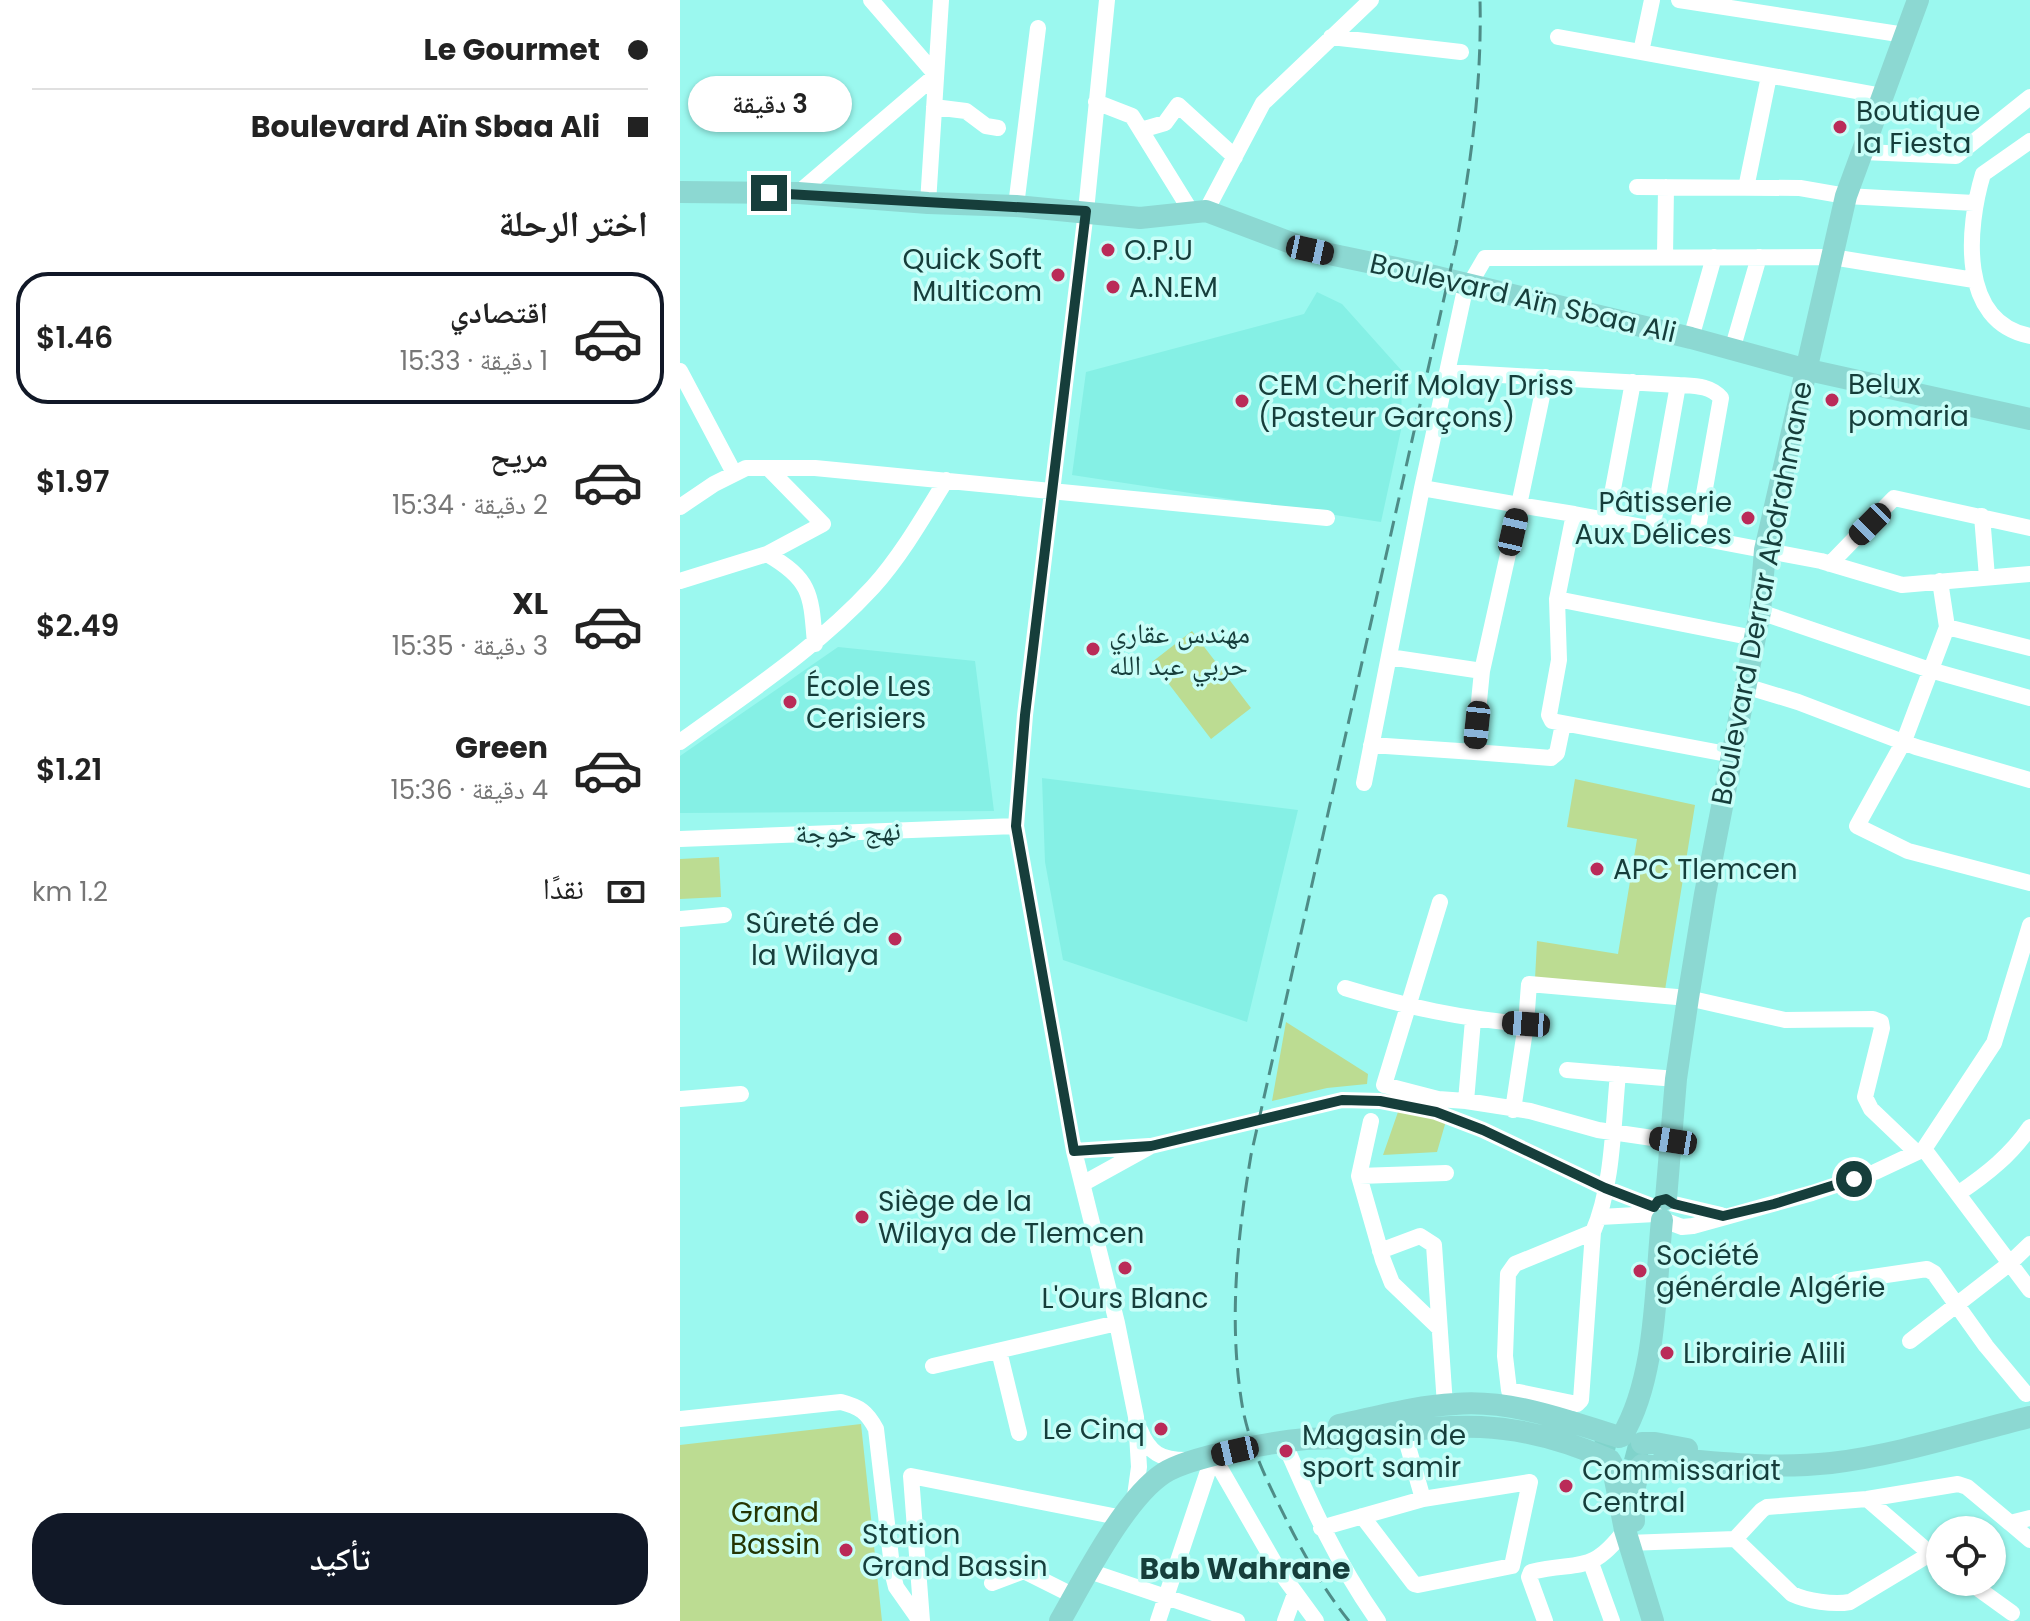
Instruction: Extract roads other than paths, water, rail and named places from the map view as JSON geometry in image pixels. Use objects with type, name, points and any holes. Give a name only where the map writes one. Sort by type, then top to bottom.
[{"type":"main road","name":"Boulevard Derrar Abdrahmane","points":[[1634,1448],[1636,1408],[1648,1353],[1673,1141],[1676,1079],[1688,998],[1760,612],[1765,550],[1846,196],[1917,0]]},
{"type":"main road","name":"Boulevard Aïn Sbaa Ali","points":[[680,192],[798,193],[1086,211],[1140,218],[1199,212],[1310,250],[1425,274],[1691,338],[1804,369],[2030,419]]},
{"type":"main road","points":[[1289,1442],[1337,1425],[1451,1404],[1497,1406],[1542,1414],[1634,1448]]},
{"type":"main road","points":[[1060,1621],[1128,1511],[1155,1480],[1213,1456],[1451,1414],[1510,1418],[1595,1440]]},
{"type":"main road","points":[[1664,1458],[1743,1465],[1829,1463],[1875,1455],[2030,1417]]},
{"type":"main road","points":[[1289,1442],[1403,1429],[1481,1427],[1564,1442],[1611,1462]]},
{"type":"main road","points":[[1665,1621],[1611,1462],[1611,1444],[1634,1448],[1655,1443],[1733,1455],[1858,1452],[1875,1455]]},
{"type":"main road","points":[[1634,1448],[1636,1542],[1653,1621]]},
{"type":"main road","points":[[1050,1621],[1068,1593],[1089,1571]]},
{"type":"main road","points":[[1072,1621],[1089,1571]]},
{"type":"street","points":[[871,0],[936,75]]},
{"type":"street","points":[[928,203],[941,0]]},
{"type":"street","points":[[1107,0],[1086,211],[1025,715],[1016,826],[1074,1151],[1117,1323],[1136,1417],[1144,1440],[1152,1452],[1164,1459],[1213,1456]]},
{"type":"street","points":[[1096,102],[1132,116],[1199,212],[1235,157],[1263,103],[1371,0]]},
{"type":"street","points":[[1641,52],[1652,0]]},
{"type":"street","points":[[1679,0],[1905,35]]},
{"type":"street","points":[[1016,206],[1038,28]]},
{"type":"street","points":[[1331,37],[1461,52]]},
{"type":"street","points":[[1558,37],[1883,96]]},
{"type":"street","points":[[798,193],[936,75]]},
{"type":"street","points":[[1746,188],[1769,76]]},
{"type":"street","points":[[1863,152],[1956,156],[2030,97]]},
{"type":"street","points":[[1141,130],[1165,123],[1178,105],[1235,157]]},
{"type":"street","points":[[934,107],[966,111],[986,126],[998,128]]},
{"type":"street","points":[[2030,141],[1983,174],[1974,203],[1974,280],[1984,303],[2000,323],[2015,333],[2030,336]]},
{"type":"street","points":[[1969,146],[1983,174]]},
{"type":"street","points":[[1637,187],[1800,188],[1846,196],[1974,203]]},
{"type":"street","points":[[1665,257],[1666,187]]},
{"type":"street","points":[[1691,338],[1714,257]]},
{"type":"street","points":[[1732,350],[1759,257]]},
{"type":"street","points":[[1364,783],[1464,294],[1485,258],[1832,257],[1974,280]]},
{"type":"street","points":[[680,371],[734,473]]},
{"type":"street","points":[[1447,372],[1703,386],[1715,391],[1721,398],[1696,539]]},
{"type":"street","points":[[1474,752],[1482,671],[1546,377]]},
{"type":"street","points":[[1607,521],[1633,382]]},
{"type":"street","points":[[1652,530],[1678,385]]},
{"type":"street","points":[[680,507],[746,468],[815,468],[1327,518]]},
{"type":"street","points":[[680,581],[767,554],[823,524],[770,470]]},
{"type":"street","points":[[680,742],[815,644],[874,586],[921,522],[946,480]]},
{"type":"street","points":[[1422,488],[1765,550],[1830,564],[1902,585],[2030,574]]},
{"type":"street","points":[[1830,564],[1894,498],[2030,528]]},
{"type":"street","points":[[1574,514],[1557,599],[1559,660],[1549,715],[1552,721],[1732,755]]},
{"type":"street","points":[[1982,516],[1987,577]]},
{"type":"street","points":[[767,554],[790,567],[802,580],[810,596],[815,644]]},
{"type":"street","points":[[1940,581],[1947,627],[1904,741],[1857,822],[1859,829],[1908,851],[2030,883]]},
{"type":"street","points":[[1557,599],[1754,638]]},
{"type":"street","points":[[1760,612],[1930,670],[2030,698]]},
{"type":"street","points":[[1947,627],[2030,648]]},
{"type":"street","points":[[1389,657],[1482,671]]},
{"type":"street","points":[[1745,686],[1798,702],[1916,747],[2030,780]]},
{"type":"street","points":[[1371,745],[1551,758],[1557,753],[1563,724]]},
{"type":"street","name":"نهج خوجة","points":[[680,839],[1016,826]]},
{"type":"street","points":[[1440,902],[1384,1085],[1438,1099],[1466,1101],[1612,1132],[1673,1141]]},
{"type":"street","points":[[680,919],[724,915]]},
{"type":"street","points":[[1509,1390],[1505,1356],[1508,1274],[1515,1264],[1597,1224],[1663,1211],[1723,1216],[1812,1193],[1875,1172],[1920,1150],[1994,1043],[2029,947],[2030,925]]},
{"type":"street","points":[[1513,1110],[1529,984],[1688,998],[1785,1020],[1873,1019],[1881,1022],[1882,1028],[1865,1097],[1871,1109],[1920,1150],[1959,1193],[2030,1290]]},
{"type":"street","points":[[1345,988],[1408,1007],[1473,1020],[1526,1024]]},
{"type":"street","points":[[1466,1101],[1473,1020]]},
{"type":"street","points":[[1567,1070],[1676,1079]]},
{"type":"street","points":[[1380,1251],[1420,1236],[1434,1245],[1439,1328],[1451,1404],[1509,1390],[1580,1403],[1597,1224],[1605,1188],[1618,1074]]},
{"type":"street","points":[[680,1099],[741,1094]]},
{"type":"street","points":[[1074,1151],[1151,1146],[1305,1107],[1342,1100],[1380,1101],[1436,1112],[1483,1130],[1605,1188],[1663,1211]]},
{"type":"street","points":[[1371,1121],[1359,1176],[1380,1251],[1392,1283],[1439,1328]]},
{"type":"street","points":[[1959,1193],[1986,1175],[2015,1149],[2030,1127]]},
{"type":"street","points":[[1084,1183],[1151,1146]]},
{"type":"street","points":[[1359,1176],[1446,1173]]},
{"type":"street","points":[[1910,1341],[2030,1244]]},
{"type":"street","points":[[1838,1282],[1927,1269],[1934,1273],[2026,1394]]},
{"type":"street","points":[[933,1366],[1117,1323]]},
{"type":"street","points":[[999,1351],[1019,1433]]},
{"type":"street","points":[[1509,1390],[1528,1400],[1542,1414]]},
{"type":"street","points":[[680,1419],[841,1402],[858,1406],[868,1414],[876,1429],[896,1587],[921,1621]]},
{"type":"street","points":[[921,1621],[911,1476],[1128,1511],[1139,1467],[1136,1417]]},
{"type":"street","points":[[1403,1429],[1423,1499]]},
{"type":"street","points":[[1289,1442],[1321,1528],[1347,1577],[1378,1621]]},
{"type":"street","points":[[1213,1456],[1278,1569],[1316,1621]]},
{"type":"street","points":[[1158,1621],[1213,1456]]},
{"type":"street","points":[[1321,1528],[1362,1516],[1423,1499],[1530,1482],[1512,1566],[1414,1584],[1362,1516]]},
{"type":"street","points":[[1545,1621],[1529,1577],[1531,1572],[1591,1563],[1609,1550],[1636,1542],[1735,1539],[1767,1507],[1867,1499],[1958,1484],[1967,1487],[2030,1540]]},
{"type":"street","points":[[1867,1499],[1926,1550]]},
{"type":"street","points":[[2010,1523],[2030,1518]]},
{"type":"street","points":[[1735,1539],[1792,1594],[1801,1598],[1850,1602],[1926,1563]]},
{"type":"street","points":[[1591,1563],[1612,1621]]},
{"type":"street","points":[[992,1583],[1024,1571],[1068,1593]]},
{"type":"street","points":[[1089,1571],[1237,1621]]},
{"type":"street","points":[[1285,1621],[1295,1594]]},
{"type":"street","points":[[1988,1596],[2012,1613]]},
{"type":"tunnel","points":[[1595,1440],[1664,1458]]},
{"type":"railway","points":[[1349,1621],[1308,1561],[1274,1496],[1246,1425],[1236,1347],[1238,1250],[1251,1155],[1456,245],[1474,123],[1480,0]]},
{"type":"place","name":"Boutique la Fiesta","points":[[1840,127]]},
{"type":"place","name":"O.P.U","points":[[1108,250]]},
{"type":"place","name":"Quick Soft Multicom","points":[[1058,275]]},
{"type":"place","name":"A.N.EM","points":[[1113,287]]},
{"type":"place","name":"Belux pomaria","points":[[1832,400]]},
{"type":"place","name":"CEM Cherif Molay Driss (Pasteur Garçons)","points":[[1242,401]]},
{"type":"place","name":"Pâtisserie Aux Délices","points":[[1748,518]]},
{"type":"place","name":"مهندس عقاري حربي عبد الله","points":[[1093,649]]},
{"type":"place","name":"École Les Cerisiers","points":[[790,702]]},
{"type":"place","name":"APC Tlemcen","points":[[1597,869]]},
{"type":"place","name":"Sûreté de la Wilaya","points":[[895,939]]},
{"type":"place","name":"Siège de la Wilaya de Tlemcen","points":[[862,1217]]},
{"type":"place","name":"L'Ours Blanc","points":[[1125,1268]]},
{"type":"place","name":"Société générale Algérie","points":[[1640,1271]]},
{"type":"place","name":"Librairie Alili","points":[[1667,1353]]},
{"type":"place","name":"Le Cinq","points":[[1161,1429]]},
{"type":"place","name":"Magasin de sport samir","points":[[1286,1451]]},
{"type":"place","name":"Commissariat Central","points":[[1566,1486]]},
{"type":"place","name":"Station Grand Bassin","points":[[846,1550]]},
{"type":"district","name":"Bab Wahrane","points":[[1245,1568]]},
{"type":"park label","name":"Grand Bassin","points":[[775,1528]]}]
